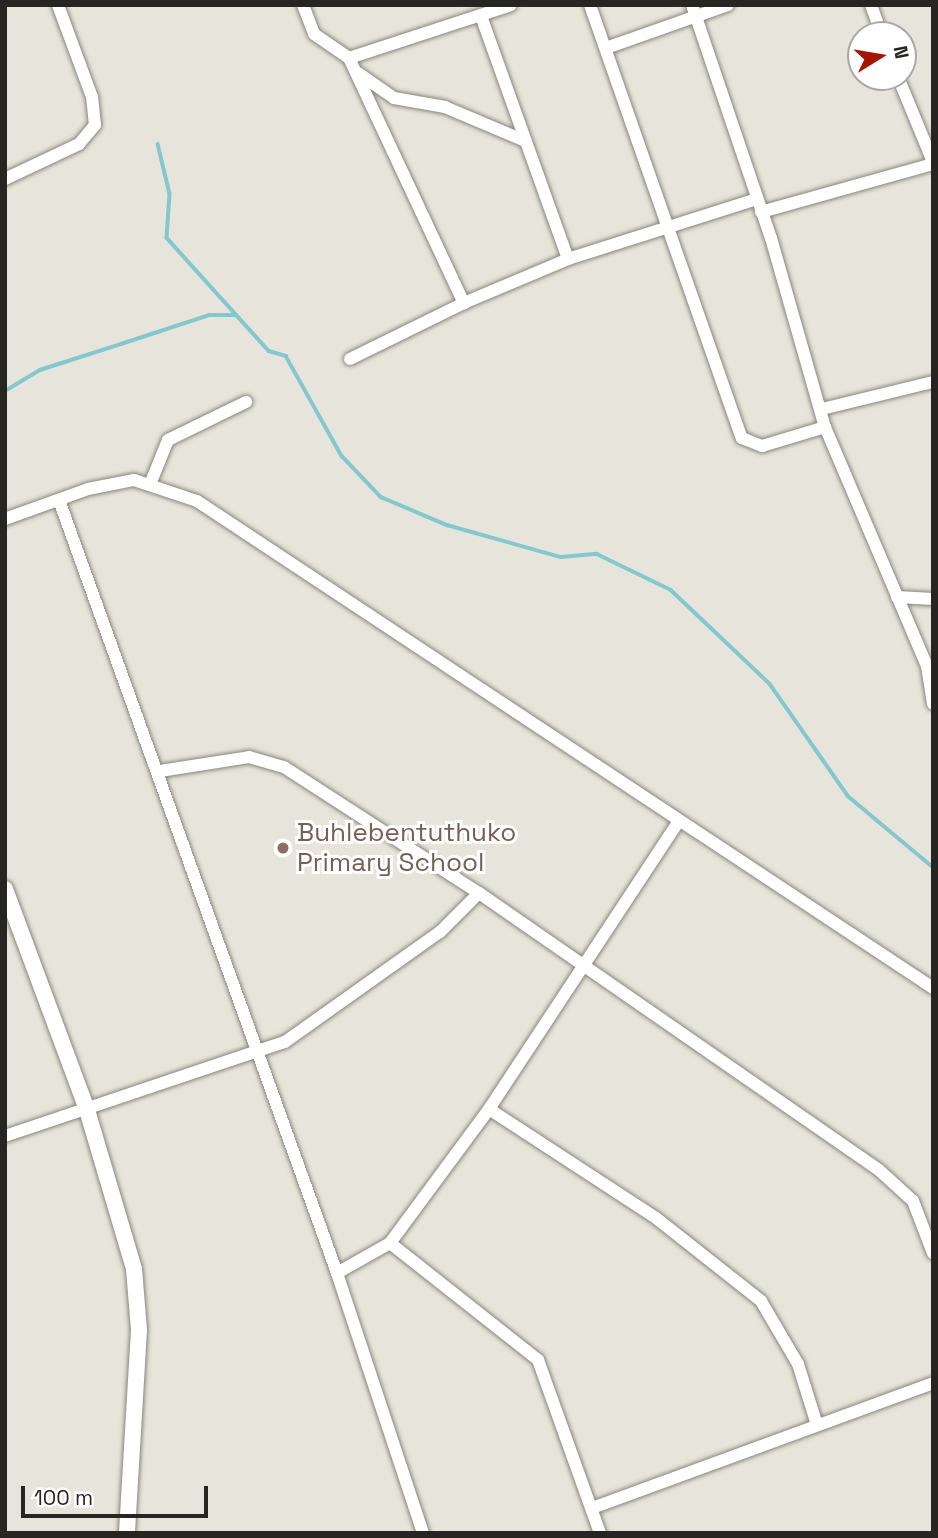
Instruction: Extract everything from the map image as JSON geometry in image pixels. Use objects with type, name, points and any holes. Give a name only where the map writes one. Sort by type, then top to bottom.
[{"type":"street","points":[[5,179],[79,144],[95,125],[92,97],[58,5]]},
{"type":"street","points":[[303,5],[314,34],[349,58],[464,303]]},
{"type":"street","points":[[349,58],[511,5]]},
{"type":"street","points":[[590,5],[742,438],[762,446],[825,427]]},
{"type":"street","points":[[606,48],[694,11],[728,5]]},
{"type":"street","points":[[694,11],[759,205],[825,427],[928,666],[933,704]]},
{"type":"street","points":[[481,16],[568,259]]},
{"type":"street","points":[[355,70],[394,98],[445,107],[525,141]]},
{"type":"street","points":[[350,359],[464,303],[568,259],[666,227],[933,163],[904,91]]},
{"type":"street","points":[[822,410],[933,382]]},
{"type":"street","points":[[151,482],[168,440],[246,402]]},
{"type":"street","points":[[5,519],[113,482],[151,482],[221,516],[678,822],[933,988]]},
{"type":"street","points":[[59,500],[160,771],[337,1273],[423,1533]]},
{"type":"street","points":[[897,597],[933,599]]},
{"type":"street","points":[[160,771],[231,758],[268,760],[479,893],[891,1179],[913,1201],[933,1253]]},
{"type":"street","points":[[337,1273],[390,1243],[489,1109],[678,822]]},
{"type":"street","points":[[5,889],[87,1110],[124,1222],[138,1295],[127,1533]]},
{"type":"street","points":[[5,1136],[260,1055],[440,932],[479,893]]},
{"type":"street","points":[[489,1109],[656,1219],[761,1301],[798,1364],[817,1425]]},
{"type":"street","points":[[390,1243],[531,1351],[546,1375],[600,1533]]},
{"type":"street","points":[[592,1507],[933,1383]]},
{"type":"waterway","points":[[158,144],[170,194],[167,238],[269,351],[286,356],[342,456],[381,497],[447,525],[561,557],[597,554],[671,590],[770,684],[848,796],[933,867]]},
{"type":"waterway","points":[[5,391],[40,370],[209,315],[236,315]]},
{"type":"place","name":"Buhlebentuthuko Primary School","points":[[283,848]]}]
